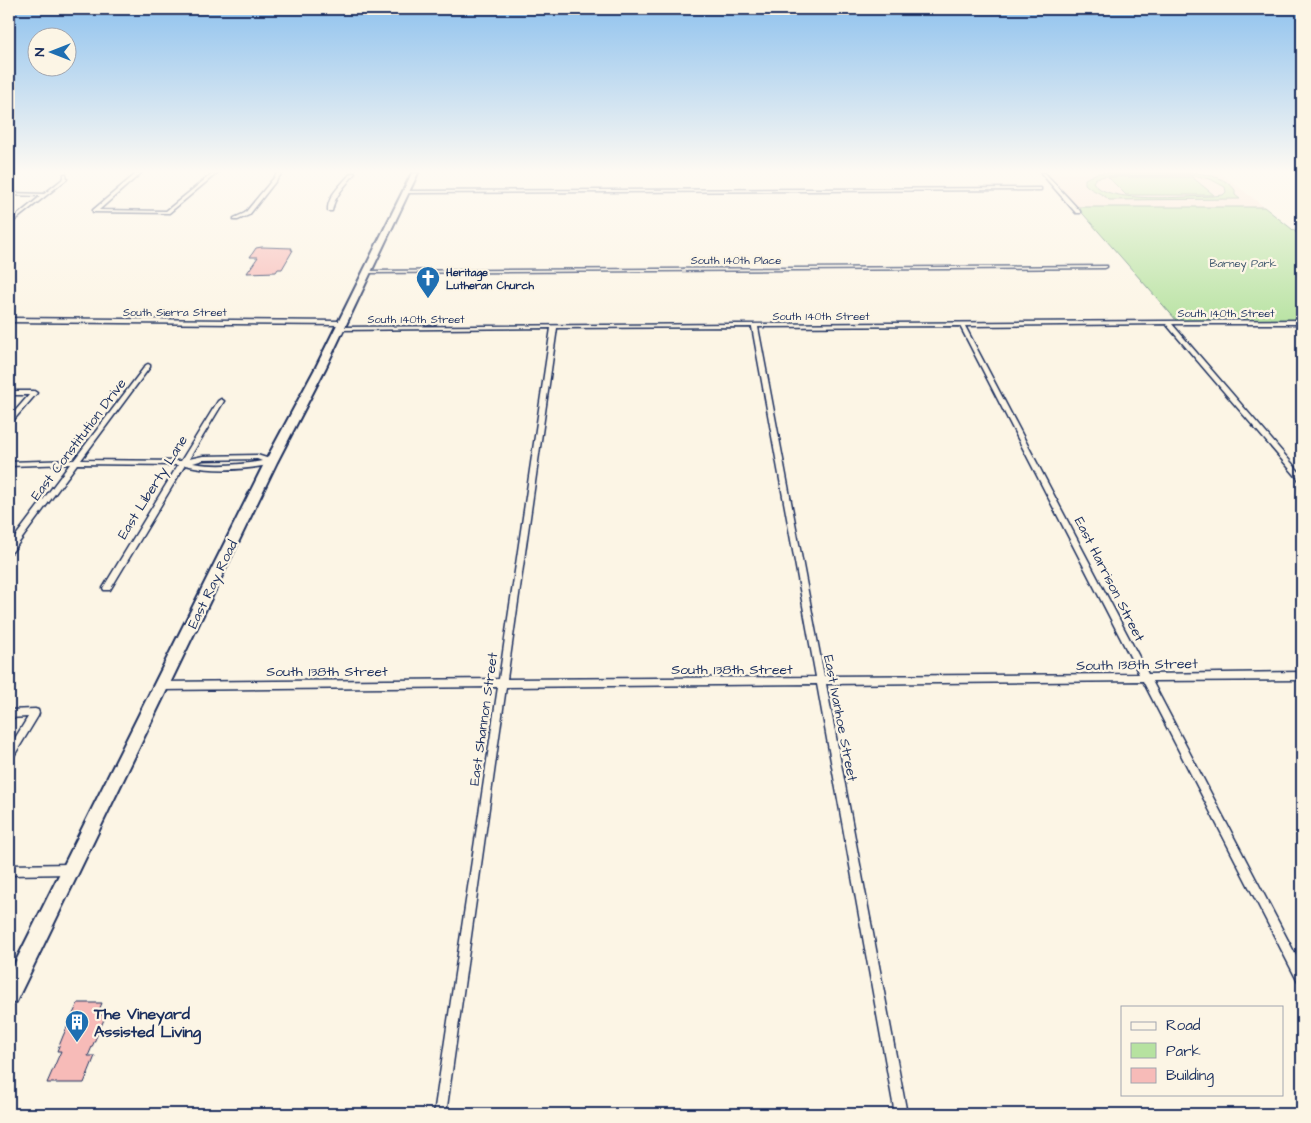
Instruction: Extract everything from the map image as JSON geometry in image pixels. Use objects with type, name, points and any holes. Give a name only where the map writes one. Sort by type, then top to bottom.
[{"type":"main road","name":"East Ray Road","points":[[9,994],[390,225]]},
{"type":"street","name":"South 140th Place","points":[[367,272],[1105,267]]},
{"type":"street","name":"South Sierra Street","points":[[9,320],[341,326]]},
{"type":"street","name":"South 140th Street","points":[[341,326],[554,328],[1302,322]]},
{"type":"street","points":[[1168,323],[1302,479]]},
{"type":"street","name":"East Harrison Street","points":[[962,325],[1302,978]]},
{"type":"street","name":"East Ivanhoe Street","points":[[755,326],[901,1114]]},
{"type":"street","name":"East Shannon Street","points":[[440,1114],[554,328]]},
{"type":"street","name":"East Constitution Drive","points":[[9,550],[148,366]]},
{"type":"street","points":[[9,393],[34,393],[9,422]]},
{"type":"street","name":"East Liberty Lane","points":[[106,588],[221,401]]},
{"type":"street","points":[[9,464],[76,462],[252,466],[272,462]]},
{"type":"street","name":"South 138th Street","points":[[161,686],[820,682],[1302,676]]},
{"type":"street","points":[[9,714],[35,713],[9,756]]},
{"type":"street","points":[[9,870],[71,870]]},
{"type":"green space","name":"Barney Park","points":[[1093,225],[1287,225],[1302,237],[1302,320],[1177,321]]},
{"type":"building","points":[[256,248],[292,248],[291,250],[293,250],[282,269],[278,269],[276,272],[247,273],[258,257],[250,257]]},
{"type":"building","name":"The Vineyard Assisted Living","points":[[78,1003],[102,1003],[97,1015],[106,1015],[88,1056],[95,1056],[84,1083],[47,1083],[61,1051],[57,1051]]},
{"type":"place","name":"Heritage Lutheran Church","points":[[428,299]]},
{"type":"place","name":"The Vineyard Assisted Living","points":[[77,1043]]}]
